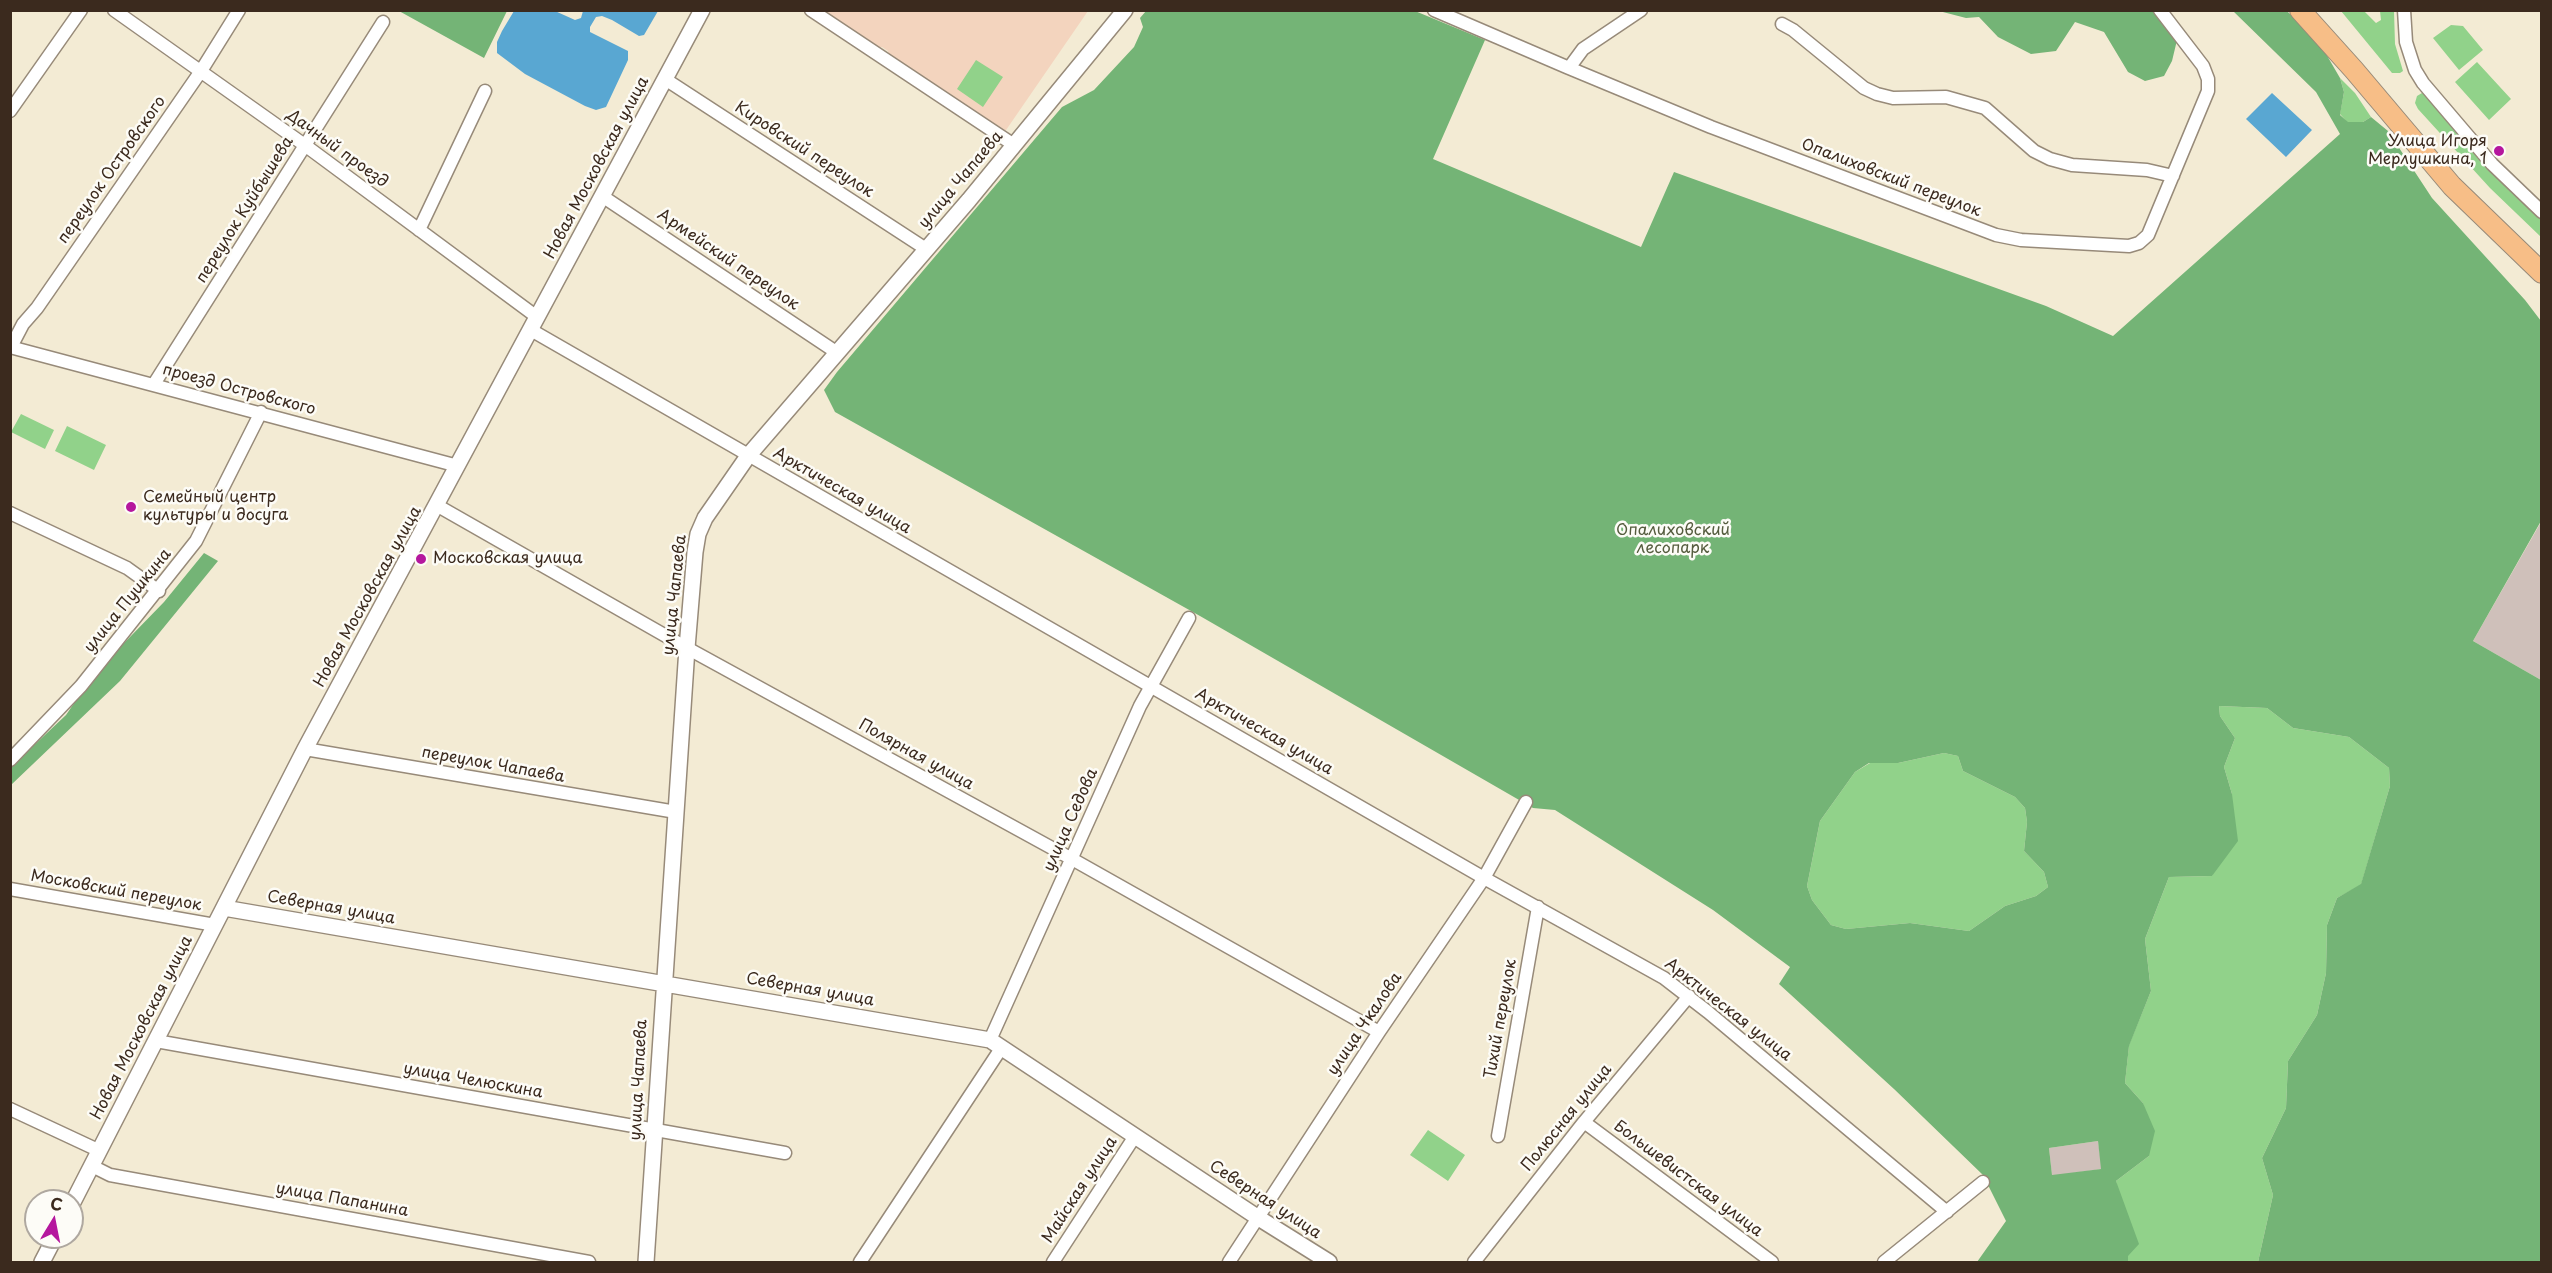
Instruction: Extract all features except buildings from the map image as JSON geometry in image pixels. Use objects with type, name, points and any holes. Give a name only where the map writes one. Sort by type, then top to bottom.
[{"type":"main road","points":[[2300,10],[2452,186],[2541,273]]},
{"type":"main road","points":[[2317,10],[2437,153],[2541,257]]},
{"type":"street","points":[[10,111],[81,10]]},
{"type":"street","name":"Дачный проезд","points":[[114,10],[306,146],[419,230],[534,323]]},
{"type":"street","name":"переулок Островского","points":[[11,347],[23,324],[37,308],[201,71],[238,10]]},
{"type":"street","name":"Новая Московская улица","points":[[80,1189],[305,749],[438,506],[702,10]]},
{"type":"street","points":[[811,10],[1014,145]]},
{"type":"street","name":"улица Чапаева","points":[[646,1263],[663,983],[694,552],[698,534],[705,518],[748,456],[1014,145],[1125,10]]},
{"type":"street","points":[[1434,10],[1569,68],[1586,46],[1641,10]]},
{"type":"street","name":"Опалиховский переулок","points":[[1569,68],[1711,127],[2008,238],[2117,246],[2139,243],[2148,235],[2206,101],[2208,79],[2204,66],[2160,10]]},
{"type":"street","points":[[2404,10],[2406,42],[2415,70],[2423,83],[2492,164],[2541,212]]},
{"type":"street","name":"переулок Куйбышева","points":[[154,384],[383,22]]},
{"type":"street","points":[[1782,24],[1793,30],[1864,88],[1877,94],[1893,98],[1946,97],[1985,108],[2034,151],[2050,159],[2072,165],[2147,170],[2174,176]]},
{"type":"street","name":"Кировский переулок","points":[[665,79],[926,249]]},
{"type":"street","points":[[419,230],[485,91]]},
{"type":"street","name":"Армейский переулок","points":[[602,196],[836,352]]},
{"type":"street","name":"Арктическая улица","points":[[534,323],[748,456],[1484,878],[1646,967],[1689,996],[1947,1212]]},
{"type":"street","name":"проезд Островского","points":[[11,347],[458,466]]},
{"type":"street","name":"улица Пушкина","points":[[10,760],[81,686],[159,591],[196,541],[261,412]]},
{"type":"street","name":"Полярная улица","points":[[438,506],[687,648],[1072,859],[1378,1032]]},
{"type":"street","points":[[10,513],[127,568],[159,591]]},
{"type":"street","name":"улица Седова","points":[[860,1263],[996,1044],[1072,859],[1140,706],[1190,618]]},
{"type":"street","name":"переулок Чапаева","points":[[305,749],[676,812]]},
{"type":"street","name":"улица Чкалова","points":[[1229,1263],[1378,1032],[1484,878],[1526,802]]},
{"type":"street","name":"Московский переулок","points":[[10,889],[215,925]]},
{"type":"street","name":"Тихий переулок","points":[[1498,1136],[1538,907]]},
{"type":"street","name":"Северная улица","points":[[224,908],[663,983],[996,1044],[1329,1263]]},
{"type":"street","name":"Полюсная улица","points":[[1474,1263],[1584,1122],[1689,996]]},
{"type":"street","name":"улица Челюскина","points":[[156,1041],[786,1153]]},
{"type":"street","points":[[10,1109],[100,1151]]},
{"type":"street","name":"Большевистская улица","points":[[1584,1122],[1772,1263]]},
{"type":"street","name":"Майская улица","points":[[1053,1263],[1135,1136]]},
{"type":"street","name":"улица Папанина","points":[[92,1166],[110,1174],[589,1263]]},
{"type":"street","points":[[1884,1263],[1983,1182]]},
{"type":"street","points":[[42,1263],[49,1249]]},
{"type":"shaded area","points":[[820,11],[1088,11],[1004,133],[889,56],[888,51],[882,47],[876,48]]},
{"type":"shaded area","points":[[2541,522],[2541,680],[2473,641]]},
{"type":"shaded area","points":[[2098,1141],[2102,1169],[2052,1176],[2049,1148]]},
{"type":"green space","points":[[399,11],[507,11],[484,58]]},
{"type":"green space","name":"Опалиховский лесопарк","points":[[1146,11],[1415,11],[1485,40],[1433,159],[1641,247],[1674,172],[2046,306],[2113,336],[2340,134],[2316,92],[2233,11],[2287,11],[2322,47],[2340,78],[2344,92],[2340,115],[2348,122],[2363,122],[2371,117],[2388,131],[2432,198],[2525,300],[2541,321],[2541,521],[2473,641],[2541,680],[2541,1262],[2258,1262],[2273,1195],[2262,1158],[2286,1108],[2288,1061],[2317,1015],[2326,973],[2327,925],[2337,898],[2361,884],[2390,786],[2389,768],[2349,737],[2293,728],[2267,708],[2219,706],[2220,716],[2235,738],[2224,767],[2232,794],[2238,841],[2212,876],[2169,877],[2145,939],[2151,991],[2129,1046],[2125,1083],[2143,1103],[2155,1131],[2149,1156],[2116,1181],[2139,1244],[2128,1256],[2128,1262],[1977,1262],[2006,1221],[1983,1175],[1894,1089],[1779,984],[1790,967],[1713,910],[1555,810],[1533,808],[1200,616],[835,412],[824,390],[837,372],[1062,107],[1094,90],[1134,47],[1143,27],[1140,18]],"holes":[[[1944,753],[1958,756],[1963,771],[2015,797],[2025,808],[2027,822],[2024,851],[2044,872],[2048,887],[2036,896],[2005,906],[1969,931],[1910,923],[1846,929],[1831,925],[1812,900],[1807,886],[1820,821],[1855,772],[1869,763],[1898,763]],[[2098,1141],[2101,1169],[2052,1175],[2049,1148]]]},
{"type":"green space","points":[[1939,11],[2153,11],[2178,36],[2172,61],[2164,76],[2145,81],[2128,72],[2104,32],[2075,22],[2056,51],[2031,54],[1998,37],[1979,17],[1966,18]]},
{"type":"green space","points":[[2341,11],[2364,11],[2376,23],[2381,20],[2380,11],[2394,11],[2395,44],[2403,71],[2392,73]]},
{"type":"green space","points":[[2451,25],[2463,26],[2483,50],[2459,70],[2433,38]]},
{"type":"green space","points":[[976,60],[1003,77],[983,107],[957,89]]},
{"type":"green space","points":[[2477,62],[2511,99],[2489,120],[2455,82]]},
{"type":"green space","points":[[2340,78],[2355,93],[2371,117],[2363,122],[2347,122],[2340,114],[2344,92]]},
{"type":"green space","points":[[2422,93],[2429,96],[2541,217],[2541,237],[2490,188],[2418,109],[2415,103],[2417,96]]},
{"type":"green space","points":[[21,414],[54,430],[45,449],[11,432]]},
{"type":"green space","points":[[67,426],[106,445],[94,470],[55,451]]},
{"type":"green space","points":[[204,553],[218,561],[120,681],[11,785],[11,758],[30,749],[66,715],[94,674],[164,602]]},
{"type":"green space","points":[[2219,706],[2267,708],[2293,728],[2349,737],[2389,768],[2390,786],[2361,885],[2337,898],[2327,925],[2326,973],[2317,1015],[2288,1061],[2286,1108],[2262,1158],[2273,1195],[2258,1262],[2128,1262],[2116,1181],[2149,1156],[2143,1103],[2125,1083],[2129,1045],[2151,991],[2145,939],[2169,877],[2212,876],[2232,794],[2224,767],[2235,738],[2220,716]]},
{"type":"green space","points":[[1944,753],[1958,756],[1963,771],[2015,797],[2025,808],[2027,822],[2024,851],[2044,872],[2048,887],[2036,896],[2005,906],[1969,931],[1910,923],[1846,929],[1831,925],[1812,900],[1807,886],[1820,821],[1855,772],[1870,763],[1898,763]]},
{"type":"green space","points":[[1428,1130],[1465,1155],[1448,1181],[1410,1155]]},
{"type":"water","points":[[514,11],[555,11],[575,20],[581,18],[583,11],[658,11],[644,35],[639,36],[612,20],[602,16],[596,17],[590,27],[590,32],[628,51],[628,60],[606,107],[596,110],[525,74],[497,53],[497,42]]},
{"type":"water","points":[[2272,93],[2312,130],[2286,157],[2246,119]]},
{"type":"place","name":"Улица Игоря Мерлушкина, 1","points":[[2499,151]]},
{"type":"place","name":"Семейный центр культуры и досуга","points":[[131,507]]},
{"type":"place","name":"Московская улица","points":[[421,559]]}]
